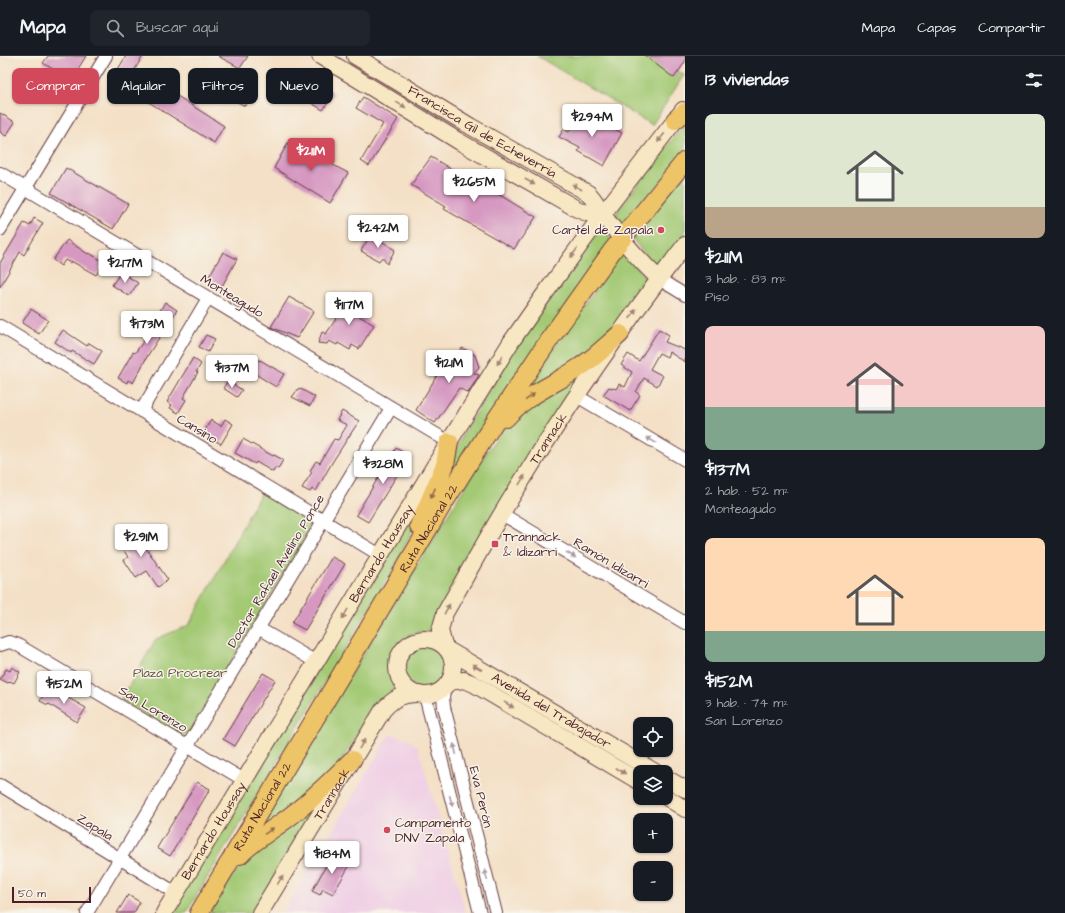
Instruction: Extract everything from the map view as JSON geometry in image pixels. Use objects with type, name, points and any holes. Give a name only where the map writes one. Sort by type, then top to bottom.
[{"type":"main road","name":"Ruta Nacional 22","points":[[199,913],[466,467],[549,340],[612,251],[685,161]]},
{"type":"main road","points":[[466,467],[500,425],[518,406],[539,390],[579,368],[620,334]]},
{"type":"main road","points":[[413,556],[420,525],[445,464],[449,442]]},
{"type":"main road","points":[[220,877],[248,847],[304,806],[352,760]]},
{"type":"street","points":[[0,230],[106,56]]},
{"type":"street","name":"Francisca Gil de Echeverría","points":[[320,56],[460,142],[577,209],[587,213],[602,215]]},
{"type":"street","name":"Francisca Gil de Echeverría","points":[[355,56],[470,126],[588,193],[596,201],[602,215],[644,264],[659,279]]},
{"type":"street","name":"Bernardo Houssay","points":[[164,913],[380,555],[516,336],[602,215],[682,113]]},
{"type":"street","points":[[460,142],[470,126]]},
{"type":"street","name":"Monteagudo","points":[[0,173],[449,442]]},
{"type":"street","name":"Trannack","points":[[260,913],[378,717],[388,704],[406,694],[436,693],[447,685],[452,676],[453,663],[440,630],[445,613],[538,454],[620,334],[685,245]]},
{"type":"street","points":[[659,279],[685,295]]},
{"type":"street","points":[[141,411],[208,298]]},
{"type":"street","name":"Cansino","points":[[0,326],[380,555]]},
{"type":"street","points":[[578,396],[685,460]]},
{"type":"street","name":"Doctor Rafael Avelino Ponce","points":[[87,913],[391,408]]},
{"type":"street","name":"Ramón Idizarri","points":[[502,514],[685,623]]},
{"type":"street","points":[[258,628],[316,662]]},
{"type":"street","points":[[446,648],[437,641],[430,639],[414,641],[407,646],[398,659],[398,675],[407,688],[422,694],[480,913]]},
{"type":"street","name":"San Lorenzo","points":[[2,644],[9,642],[16,644],[244,780]]},
{"type":"street","name":"Avenida del Trabajador","points":[[446,648],[644,765]]},
{"type":"street","name":"Avenida del Trabajador","points":[[447,685],[464,680],[474,684],[633,778]]},
{"type":"street","name":"Eva Perón","points":[[447,685],[443,697],[444,707],[496,913]]},
{"type":"street","points":[[673,782],[685,789]]},
{"type":"street","name":"Zapala","points":[[0,784],[176,893]]},
{"type":"street","points":[[673,802],[685,809]]},
{"type":"shaded area","name":"Campamento DNV Zapala","points":[[390,734],[409,739],[418,747],[466,913],[283,913]]},
{"type":"green space","points":[[537,56],[655,56],[684,75],[652,125]]},
{"type":"green space","points":[[685,123],[685,154],[623,225],[617,221],[616,216],[618,210]]},
{"type":"green space","points":[[685,170],[685,239],[663,264],[655,264],[651,262],[635,242],[633,237]]},
{"type":"green space","points":[[600,231],[607,234],[610,241],[430,514],[464,432],[513,350],[597,232]]},
{"type":"green space","points":[[623,251],[644,275],[644,283],[640,290],[600,344],[515,403]]},
{"type":"green space","points":[[591,365],[433,633],[419,632],[409,635],[396,648],[393,653],[391,671],[396,689],[379,702],[373,709],[335,770],[250,841],[487,451],[507,424]]},
{"type":"green space","name":"Plaza Procrear","points":[[262,491],[305,517],[309,522],[309,530],[191,729],[186,734],[179,734],[121,700],[156,639],[189,625]]},
{"type":"green space","points":[[426,491],[412,531],[398,561],[186,913],[169,913]]},
{"type":"green space","points":[[424,645],[436,649],[442,655],[446,667],[442,679],[436,685],[424,689],[412,685],[406,679],[402,667],[406,655],[412,649]]},
{"type":"green space","points":[[328,791],[253,913],[210,913],[231,878],[252,854]]},
{"type":"building","points":[[48,56],[86,56],[78,68],[51,68],[43,63]]},
{"type":"building","points":[[126,56],[143,56],[136,68],[119,68]]},
{"type":"building","points":[[218,56],[248,56],[240,68]]},
{"type":"building","points":[[645,56],[685,56],[685,62],[674,78]]},
{"type":"building","points":[[363,97],[398,119],[369,166],[361,161],[383,124],[356,108]]},
{"type":"building","points":[[180,98],[224,126],[214,143],[152,104],[180,104]]},
{"type":"building","points":[[313,104],[327,104],[323,110]]},
{"type":"building","points":[[582,110],[622,133],[604,166],[578,151],[580,148],[559,137],[564,129],[569,132]]},
{"type":"building","points":[[0,113],[15,122],[6,136],[0,132]]},
{"type":"building","points":[[289,141],[348,173],[330,203],[274,168]]},
{"type":"building","points":[[431,157],[464,177],[465,174],[536,217],[514,249],[444,209],[446,206],[411,185]]},
{"type":"building","points":[[66,168],[128,204],[113,229],[51,193]]},
{"type":"building","points":[[34,218],[43,223],[24,255],[20,252],[0,287],[0,263],[24,223],[30,226]]},
{"type":"building","points":[[371,234],[395,250],[387,264],[382,257],[379,261],[361,251]]},
{"type":"building","points":[[67,240],[88,254],[89,253],[104,262],[96,275],[71,261],[70,263],[65,260],[61,266],[53,260]]},
{"type":"building","points":[[223,252],[237,259],[221,288],[207,280]]},
{"type":"building","points":[[121,272],[138,283],[129,296],[112,285]]},
{"type":"building","points":[[353,293],[365,300],[356,314],[374,325],[359,349],[352,345],[350,350],[338,343],[337,345],[329,341],[327,344],[318,343],[322,332],[326,334]]},
{"type":"building","points":[[289,297],[314,311],[297,338],[271,327]]},
{"type":"building","points":[[165,302],[177,310],[148,355],[133,383],[128,380],[127,383],[118,378],[133,352],[135,353],[160,318],[157,316]]},
{"type":"building","points":[[31,309],[48,320],[39,334],[22,323]]},
{"type":"building","points":[[659,329],[669,335],[665,342],[685,350],[685,362],[669,352],[667,357],[659,353],[650,369],[663,376],[657,386],[644,378],[636,392],[640,395],[630,411],[603,395],[609,387],[616,389],[619,384],[625,387],[632,372],[621,365],[628,354],[639,361]]},
{"type":"building","points":[[63,330],[87,346],[89,343],[102,351],[94,364],[72,351],[71,353],[55,342]]},
{"type":"building","points":[[206,335],[215,339],[208,352],[199,347]]},
{"type":"building","points":[[462,348],[475,355],[479,367],[474,373],[479,375],[468,393],[459,388],[435,423],[416,410],[449,356],[457,358]]},
{"type":"building","points":[[250,356],[284,374],[276,387],[249,370],[247,374],[238,369],[244,358],[248,360]]},
{"type":"building","points":[[193,358],[201,364],[183,398],[186,400],[178,413],[170,408],[172,405],[167,402]]},
{"type":"building","points":[[228,381],[242,390],[237,397],[223,388]]},
{"type":"building","points":[[299,388],[315,397],[310,406],[292,397]]},
{"type":"building","points":[[342,411],[359,421],[333,461],[316,491],[312,489],[310,492],[302,488],[312,472],[310,471],[316,461],[320,463],[334,439],[338,440],[347,425],[337,420]]},
{"type":"building","points":[[225,419],[233,424],[221,444],[203,433],[211,420],[221,426]]},
{"type":"building","points":[[243,439],[283,460],[278,469],[276,467],[273,472],[256,462],[255,464],[235,453]]},
{"type":"building","points":[[396,448],[409,456],[368,522],[356,515]]},
{"type":"building","points":[[133,529],[168,580],[158,587],[147,571],[136,578],[124,560],[128,557],[117,540]]},
{"type":"building","points":[[332,557],[345,564],[305,630],[292,623]]},
{"type":"building","points":[[12,667],[20,672],[14,683],[10,681],[8,683],[0,679],[6,669],[10,671]]},
{"type":"building","points":[[263,673],[275,680],[235,746],[223,739]]},
{"type":"building","points":[[51,688],[86,708],[77,722],[49,704],[48,705],[40,701],[44,693],[47,695]]},
{"type":"building","points":[[197,782],[210,789],[170,856],[157,848]]},
{"type":"building","points":[[333,853],[351,863],[333,894],[323,889],[320,895],[312,891]]},
{"type":"building","points":[[128,895],[140,902],[134,913],[117,913]]},
{"type":"place","name":"Cartel de Zapala","points":[[661,230]]},
{"type":"place","name":"Trannack & Idizarri","points":[[495,544]]},
{"type":"place","name":"Campamento DNV Zapala","points":[[387,830]]}]
